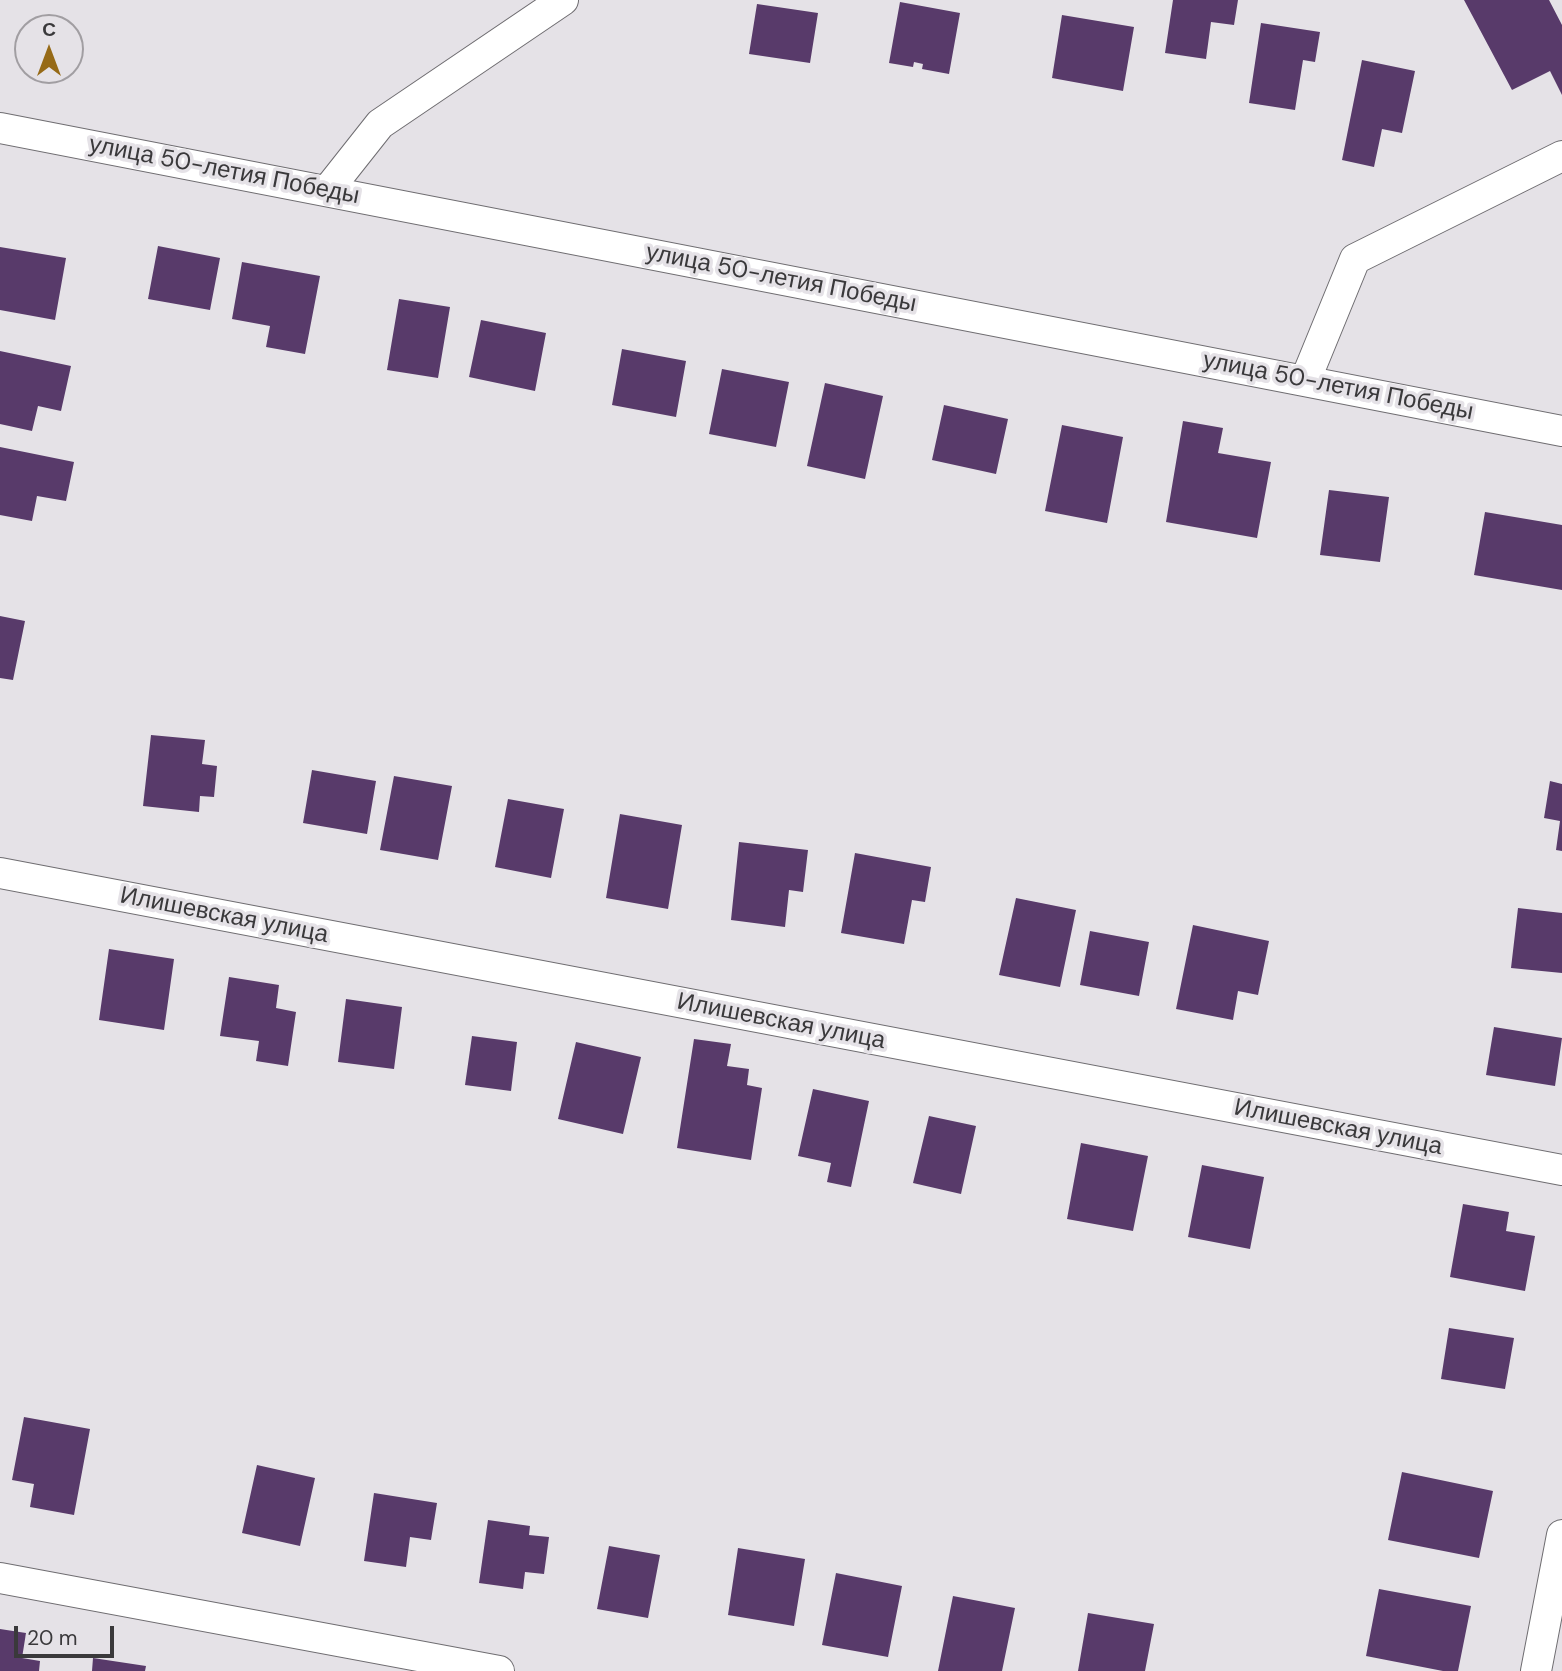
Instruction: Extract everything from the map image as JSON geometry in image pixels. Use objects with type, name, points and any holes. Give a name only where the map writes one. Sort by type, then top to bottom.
[{"type":"street","points":[[327,191],[380,124],[563,0]]},
{"type":"street","name":"улица 50-летия Победы","points":[[0,128],[1562,431]]},
{"type":"street","points":[[1305,381],[1355,259],[1562,156]]},
{"type":"street","name":"Илишевская улица","points":[[0,873],[1562,1170]]},
{"type":"street","points":[[1535,1671],[1562,1535]]},
{"type":"street","points":[[0,1578],[499,1671]]},
{"type":"building","points":[[1173,0],[1238,0],[1234,25],[1211,22],[1206,59],[1165,53]]},
{"type":"building","points":[[1464,0],[1549,0],[1562,25],[1562,95],[1550,71],[1512,90]]},
{"type":"building","points":[[900,2],[960,13],[949,74],[922,69],[923,64],[914,62],[913,67],[889,63]]},
{"type":"building","points":[[757,4],[818,13],[810,63],[749,54]]},
{"type":"building","points":[[1062,15],[1134,27],[1123,91],[1052,78]]},
{"type":"building","points":[[1261,23],[1320,32],[1315,62],[1303,60],[1295,110],[1249,103]]},
{"type":"building","points":[[1362,60],[1415,71],[1402,133],[1382,129],[1374,167],[1342,160]]},
{"type":"building","points":[[158,246],[220,258],[210,310],[148,299]]},
{"type":"building","points":[[0,247],[66,258],[55,320],[0,310]]},
{"type":"building","points":[[242,262],[320,276],[305,354],[266,347],[270,326],[232,319]]},
{"type":"building","points":[[399,299],[450,307],[438,378],[387,370]]},
{"type":"building","points":[[481,320],[546,333],[535,391],[469,377]]},
{"type":"building","points":[[622,349],[686,361],[676,417],[612,405]]},
{"type":"building","points":[[0,351],[71,366],[61,411],[38,406],[32,431],[0,424]]},
{"type":"building","points":[[722,369],[789,382],[776,447],[709,434]]},
{"type":"building","points":[[825,383],[883,396],[865,479],[807,466]]},
{"type":"building","points":[[944,405],[1008,419],[996,474],[932,460]]},
{"type":"building","points":[[1183,421],[1223,428],[1218,453],[1271,462],[1257,538],[1166,522]]},
{"type":"building","points":[[1062,425],[1123,437],[1107,523],[1045,511]]},
{"type":"building","points":[[0,447],[74,462],[66,501],[37,496],[32,521],[0,515]]},
{"type":"building","points":[[1329,490],[1389,497],[1380,562],[1320,555]]},
{"type":"building","points":[[1485,512],[1562,525],[1562,590],[1474,575]]},
{"type":"building","points":[[0,616],[25,621],[13,680],[0,678]]},
{"type":"building","points":[[151,735],[205,740],[202,764],[217,766],[214,797],[200,796],[199,812],[143,806]]},
{"type":"building","points":[[312,770],[376,781],[367,834],[303,823]]},
{"type":"building","points":[[394,776],[452,786],[438,860],[380,850]]},
{"type":"building","points":[[1550,781],[1562,784],[1562,851],[1556,850],[1560,821],[1544,818]]},
{"type":"building","points":[[508,799],[564,809],[551,878],[495,867]]},
{"type":"building","points":[[620,814],[682,825],[668,909],[606,898]]},
{"type":"building","points":[[739,842],[808,850],[803,892],[789,890],[785,927],[731,920]]},
{"type":"building","points":[[855,853],[931,867],[925,902],[912,900],[904,944],[841,933]]},
{"type":"building","points":[[1016,898],[1076,910],[1060,987],[999,975]]},
{"type":"building","points":[[1518,908],[1562,913],[1562,973],[1511,968]]},
{"type":"building","points":[[1193,925],[1269,941],[1258,995],[1238,991],[1233,1020],[1176,1009]]},
{"type":"building","points":[[1090,931],[1149,942],[1139,996],[1080,985]]},
{"type":"building","points":[[109,949],[174,959],[164,1030],[99,1020]]},
{"type":"building","points":[[229,977],[279,985],[276,1008],[296,1012],[288,1066],[256,1061],[259,1041],[220,1036]]},
{"type":"building","points":[[346,999],[402,1007],[394,1069],[338,1062]]},
{"type":"building","points":[[1494,1027],[1562,1038],[1555,1086],[1486,1075]]},
{"type":"building","points":[[472,1036],[517,1042],[511,1091],[465,1085]]},
{"type":"building","points":[[694,1039],[731,1044],[727,1066],[749,1069],[747,1085],[762,1088],[751,1160],[677,1148]]},
{"type":"building","points":[[576,1042],[641,1057],[623,1134],[558,1119]]},
{"type":"building","points":[[813,1089],[869,1101],[851,1187],[827,1182],[831,1163],[798,1156]]},
{"type":"building","points":[[929,1116],[976,1126],[961,1194],[913,1183]]},
{"type":"building","points":[[1081,1143],[1148,1156],[1133,1231],[1067,1219]]},
{"type":"building","points":[[1202,1165],[1264,1177],[1250,1249],[1188,1237]]},
{"type":"building","points":[[1463,1204],[1509,1212],[1506,1231],[1535,1236],[1525,1291],[1450,1277]]},
{"type":"building","points":[[1449,1328],[1514,1338],[1505,1389],[1441,1379]]},
{"type":"building","points":[[24,1417],[90,1429],[74,1515],[30,1507],[34,1484],[12,1480]]},
{"type":"building","points":[[257,1465],[315,1478],[300,1546],[242,1533]]},
{"type":"building","points":[[1402,1472],[1493,1491],[1479,1558],[1388,1540]]},
{"type":"building","points":[[374,1493],[437,1503],[431,1540],[410,1537],[406,1567],[364,1561]]},
{"type":"building","points":[[488,1520],[530,1526],[529,1535],[549,1537],[544,1574],[525,1572],[523,1589],[479,1583]]},
{"type":"building","points":[[609,1546],[660,1555],[648,1618],[597,1609]]},
{"type":"building","points":[[738,1548],[805,1559],[794,1626],[728,1615]]},
{"type":"building","points":[[836,1573],[902,1586],[888,1657],[822,1645]]},
{"type":"building","points":[[1379,1589],[1471,1606],[1458,1671],[1443,1671],[1366,1656]]},
{"type":"building","points":[[953,1596],[1015,1608],[1002,1671],[938,1671]]},
{"type":"building","points":[[1088,1613],[1154,1624],[1145,1671],[1078,1671]]},
{"type":"building","points":[[0,1629],[26,1633],[22,1658],[40,1661],[39,1671],[0,1671]]},
{"type":"building","points":[[93,1658],[146,1666],[145,1671],[92,1671]]}]
